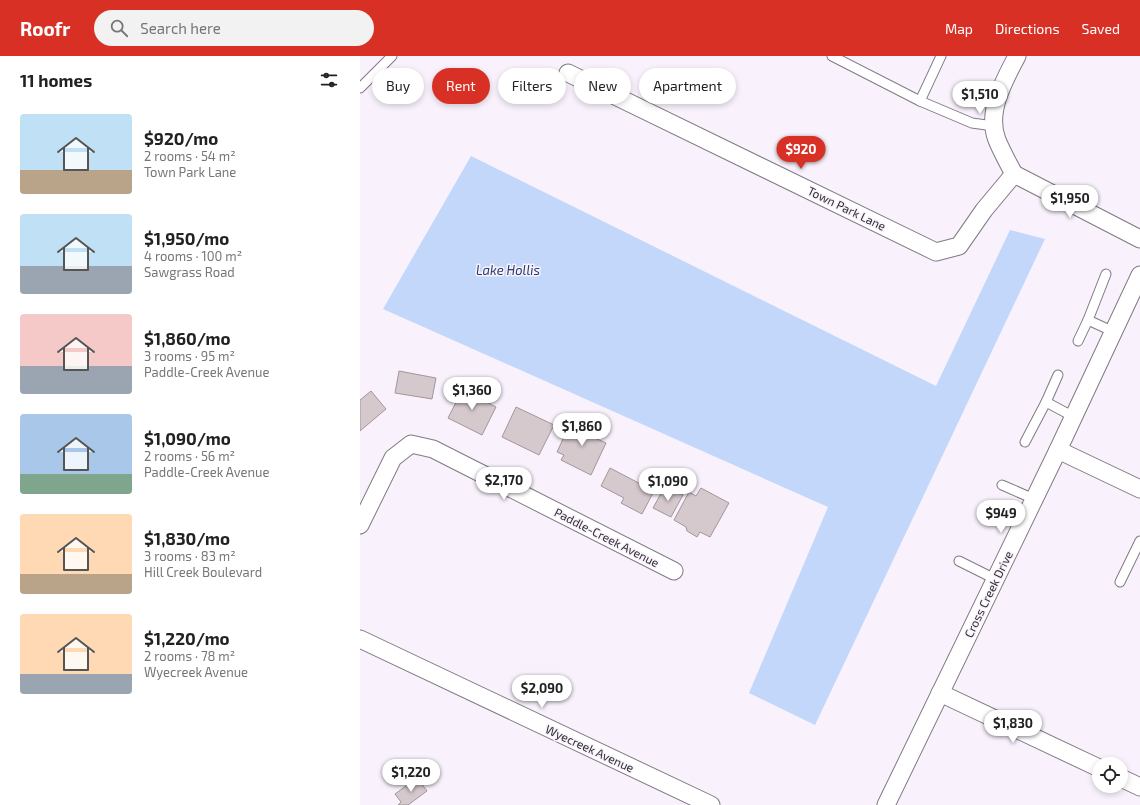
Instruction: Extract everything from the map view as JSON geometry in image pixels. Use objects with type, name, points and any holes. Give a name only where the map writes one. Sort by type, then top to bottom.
[{"type":"street","points":[[1017,56],[997,100],[994,126],[997,139],[1014,174],[1139,236]]},
{"type":"street","name":"Town Park Lane","points":[[568,73],[936,252],[959,246],[984,210],[1014,174]]},
{"type":"street","name":"Cross Creek Drive","points":[[886,805],[1074,417],[1140,275]]},
{"type":"street","name":"Paddle-Creek Avenue","points":[[360,525],[393,458],[411,444],[433,449],[674,571]]},
{"type":"street","points":[[1058,450],[1140,489]]},
{"type":"street","name":"Wyecreek Avenue","points":[[360,639],[711,805]]},
{"type":"street","points":[[940,693],[1092,765]]},
{"type":"street","points":[[1128,781],[1140,787]]},
{"type":"lane","points":[[360,88],[392,56]]},
{"type":"lane","points":[[832,56],[920,101],[972,123],[994,126]]},
{"type":"lane","points":[[920,101],[941,56]]},
{"type":"lane","points":[[1078,341],[1106,274]]},
{"type":"lane","points":[[1088,320],[1114,332]]},
{"type":"lane","points":[[1025,442],[1058,375]]},
{"type":"lane","points":[[1046,402],[1074,417]]},
{"type":"lane","points":[[1002,485],[1034,499]]},
{"type":"lane","points":[[1120,582],[1140,541]]},
{"type":"lane","points":[[959,561],[995,579]]},
{"type":"water","name":"Lake Hollis","points":[[471,156],[936,386],[1010,230],[1045,239],[815,725],[749,693],[828,507],[383,309]]},
{"type":"building","points":[[399,371],[436,378],[432,399],[395,393]]},
{"type":"building","points":[[465,385],[476,390],[473,395],[496,407],[482,435],[448,418]]},
{"type":"building","points":[[371,391],[386,409],[360,431],[360,400]]},
{"type":"building","points":[[516,407],[554,425],[539,455],[502,437]]},
{"type":"building","points":[[579,418],[600,428],[595,438],[606,443],[591,475],[561,460],[564,455],[557,452],[569,426],[574,428]]},
{"type":"building","points":[[610,468],[654,491],[642,514],[621,503],[624,498],[601,486]]},
{"type":"building","points":[[665,486],[683,495],[671,517],[653,508]]},
{"type":"building","points":[[701,488],[729,503],[710,537],[700,532],[697,537],[687,531],[686,527],[674,520],[689,492],[696,496]]},
{"type":"building","points":[[417,778],[427,791],[408,805],[398,805],[401,802],[395,794]]}]
